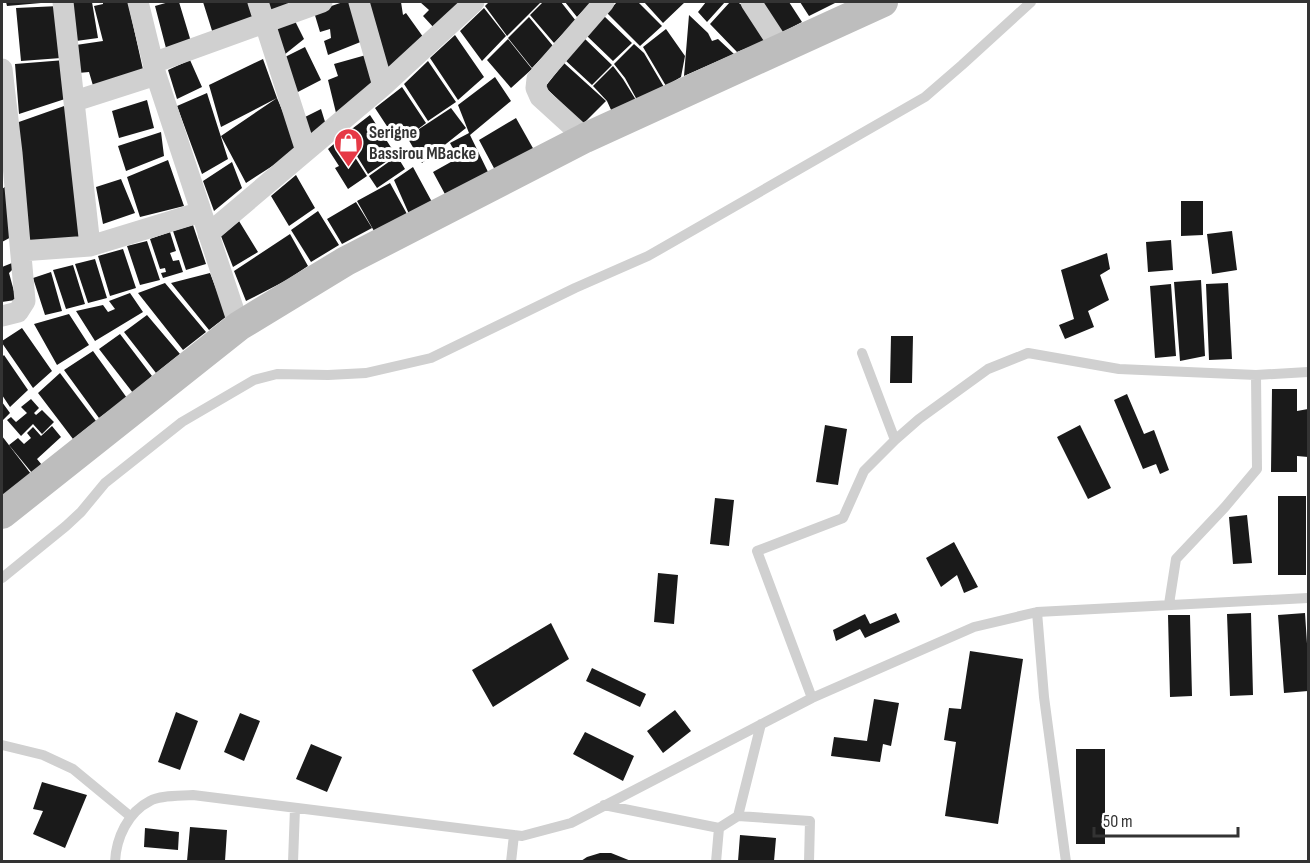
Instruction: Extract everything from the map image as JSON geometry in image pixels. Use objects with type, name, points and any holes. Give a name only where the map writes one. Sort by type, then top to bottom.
[{"type":"street","points":[[63,2],[90,246]]},
{"type":"street","points":[[138,2],[155,69],[239,326]]},
{"type":"street","points":[[258,2],[306,151]]},
{"type":"street","points":[[75,101],[265,22],[322,2]]},
{"type":"street","points":[[358,2],[383,86]]},
{"type":"street","points":[[208,234],[383,86],[474,2]]},
{"type":"street","points":[[585,138],[540,97],[536,88],[537,79],[604,2]]},
{"type":"street","points":[[751,2],[781,48]]},
{"type":"street","points":[[2,514],[239,326],[346,261],[585,138],[781,48],[868,4]]},
{"type":"street","points":[[2,69],[8,178],[21,251],[25,301],[18,312],[2,316]]},
{"type":"street","points":[[21,251],[90,246],[201,212]]},
{"type":"lane","points":[[2,578],[66,526],[105,483],[182,422],[254,380],[277,374],[366,373],[431,358],[575,288],[648,256],[925,97],[1031,2]]},
{"type":"lane","points":[[862,353],[895,440]]},
{"type":"lane","points":[[813,698],[757,551],[843,518],[864,471],[919,419],[988,369],[1028,353],[1119,369],[1256,375],[1308,372]]},
{"type":"lane","points":[[1169,604],[1176,559],[1257,469],[1256,375]]},
{"type":"lane","points":[[115,861],[116,851],[130,816],[151,800],[193,795],[522,836],[571,823],[813,698],[974,627],[1037,612],[1308,598]]},
{"type":"lane","points":[[1037,612],[1044,697],[1066,861]]},
{"type":"lane","points":[[738,816],[761,724]]},
{"type":"lane","points":[[2,745],[43,755],[73,769],[130,816]]},
{"type":"lane","points":[[604,806],[719,828],[738,816],[810,821],[809,861]]},
{"type":"lane","points":[[293,861],[295,808]]},
{"type":"lane","points":[[717,861],[719,828]]},
{"type":"lane","points":[[511,861],[514,835]]},
{"type":"building","points":[[6,2],[41,2],[41,3],[7,6]]},
{"type":"building","points":[[69,2],[92,2],[98,38],[76,41]]},
{"type":"building","points":[[103,2],[128,2],[144,74],[94,89],[89,72],[78,73],[76,45],[103,41],[94,6],[103,4]]},
{"type":"building","points":[[179,2],[192,45],[167,52],[155,6]]},
{"type":"building","points":[[203,2],[251,2],[256,22],[214,37]]},
{"type":"building","points":[[263,2],[303,2],[267,16]]},
{"type":"building","points":[[343,2],[351,2],[363,41],[328,55],[324,41],[331,38],[330,29],[320,32],[314,12]]},
{"type":"building","points":[[369,2],[401,2],[403,15],[406,13],[426,41],[386,75]]},
{"type":"building","points":[[420,2],[462,2],[435,29],[423,16],[429,10]]},
{"type":"building","points":[[489,2],[541,2],[507,36],[485,6]]},
{"type":"building","points":[[543,2],[561,2],[576,21],[554,43],[530,15]]},
{"type":"building","points":[[565,2],[592,2],[577,17]]},
{"type":"building","points":[[617,2],[638,2],[662,26],[640,46],[607,13]]},
{"type":"building","points":[[644,2],[685,2],[663,23]]},
{"type":"building","points":[[706,2],[725,2],[707,22],[698,12]]},
{"type":"building","points":[[730,2],[742,5],[765,41],[737,52],[710,24]]},
{"type":"building","points":[[763,2],[789,2],[802,22],[781,33]]},
{"type":"building","points":[[800,2],[837,2],[809,16]]},
{"type":"building","points":[[59,6],[61,58],[21,61],[16,8]]},
{"type":"building","points":[[484,8],[506,36],[482,61],[460,31]]},
{"type":"building","points":[[689,15],[708,33],[712,41],[718,39],[734,54],[684,76]]},
{"type":"building","points":[[604,16],[632,43],[613,61],[587,36]]},
{"type":"building","points":[[529,17],[553,46],[532,68],[508,38]]},
{"type":"building","points":[[294,19],[304,39],[284,55],[274,27]]},
{"type":"building","points":[[666,29],[685,56],[681,77],[666,86],[643,47]]},
{"type":"building","points":[[455,35],[484,77],[458,100],[430,58]]},
{"type":"building","points":[[584,38],[612,65],[592,85],[565,60]]},
{"type":"building","points":[[508,39],[532,69],[511,88],[487,60]]},
{"type":"building","points":[[634,44],[644,53],[664,87],[637,100],[614,64]]},
{"type":"building","points":[[305,47],[321,80],[294,94],[283,58]]},
{"type":"building","points":[[366,55],[376,83],[337,117],[328,80],[338,76],[334,64]]},
{"type":"building","points":[[263,59],[277,98],[221,127],[209,85]]},
{"type":"building","points":[[65,60],[68,98],[19,114],[15,64]]},
{"type":"building","points":[[190,60],[202,87],[177,99],[168,70]]},
{"type":"building","points":[[428,61],[456,102],[428,121],[404,84]]},
{"type":"building","points":[[564,63],[606,101],[583,124],[545,87]]},
{"type":"building","points":[[613,66],[636,100],[612,112],[607,101],[593,86]]},
{"type":"building","points":[[495,77],[511,101],[470,135],[489,174],[446,196],[433,172],[458,158],[450,143],[469,133],[458,105]]},
{"type":"building","points":[[402,87],[426,123],[413,133],[451,108],[466,128],[422,163],[407,137],[398,143],[375,108]]},
{"type":"building","points":[[207,93],[228,159],[202,174],[177,106]]},
{"type":"building","points":[[277,98],[299,149],[246,183],[221,136]]},
{"type":"building","points":[[147,100],[154,128],[119,138],[112,111]]},
{"type":"building","points":[[67,105],[81,239],[28,242],[16,123]]},
{"type":"building","points":[[321,109],[326,125],[310,138],[303,118]]},
{"type":"building","points":[[370,115],[396,155],[368,174],[344,135]]},
{"type":"building","points":[[516,118],[534,150],[495,170],[479,140]]},
{"type":"building","points":[[161,132],[164,156],[126,171],[118,146]]},
{"type":"building","points":[[342,137],[367,176],[348,189],[335,168],[339,166],[328,149]]},
{"type":"building","points":[[397,156],[405,169],[377,188],[369,176]]},
{"type":"building","points":[[168,160],[184,206],[140,217],[127,177]]},
{"type":"building","points":[[232,162],[242,188],[214,211],[203,181]]},
{"type":"building","points":[[413,167],[432,202],[409,214],[394,180]]},
{"type":"building","points":[[296,175],[315,208],[289,226],[271,196]]},
{"type":"building","points":[[121,179],[135,213],[103,224],[96,187]]},
{"type":"building","points":[[390,183],[407,214],[374,231],[357,201]]},
{"type":"building","points":[[9,184],[13,236],[2,242],[2,189]]},
{"type":"building","points":[[1181,201],[1203,201],[1203,235],[1181,236]]},
{"type":"building","points":[[356,202],[372,228],[342,244],[327,219]]},
{"type":"building","points":[[318,211],[339,245],[311,262],[291,230]]},
{"type":"building","points":[[239,221],[258,252],[233,267],[221,236]]},
{"type":"building","points":[[193,225],[206,264],[186,270],[173,231]]},
{"type":"building","points":[[1232,231],[1237,270],[1212,274],[1207,234]]},
{"type":"building","points":[[170,232],[176,251],[170,253],[173,261],[179,260],[183,272],[163,278],[161,273],[166,272],[165,268],[160,269],[150,239]]},
{"type":"building","points":[[290,234],[308,266],[287,280],[246,301],[234,271]]},
{"type":"building","points":[[1171,240],[1173,270],[1148,272],[1146,242]]},
{"type":"building","points":[[147,241],[160,280],[140,285],[127,246]]},
{"type":"building","points":[[123,249],[136,288],[110,296],[98,256]]},
{"type":"building","points":[[1107,253],[1110,269],[1100,275],[1109,300],[1088,311],[1094,327],[1065,339],[1059,325],[1074,319],[1061,270]]},
{"type":"building","points":[[95,259],[107,298],[88,303],[75,264]]},
{"type":"building","points":[[12,263],[14,268],[9,273],[15,300],[2,302],[2,267]]},
{"type":"building","points":[[73,265],[85,304],[66,309],[53,270]]},
{"type":"building","points":[[51,272],[62,311],[45,315],[33,278]]},
{"type":"building","points":[[210,273],[227,316],[209,330],[171,283]]},
{"type":"building","points":[[1201,280],[1205,356],[1180,361],[1174,282]]},
{"type":"building","points":[[165,283],[206,332],[183,350],[138,293]]},
{"type":"building","points":[[1228,283],[1232,359],[1209,360],[1206,284]]},
{"type":"building","points":[[1171,284],[1176,356],[1155,358],[1150,286]]},
{"type":"building","points":[[130,293],[143,312],[95,341],[76,311],[103,305],[108,312],[115,309],[109,301]]},
{"type":"building","points":[[69,314],[89,345],[57,365],[34,324]]},
{"type":"building","points":[[147,315],[180,354],[156,373],[124,332]]},
{"type":"building","points":[[22,328],[52,371],[33,388],[2,343]]},
{"type":"building","points":[[120,334],[152,376],[133,393],[99,349]]},
{"type":"building","points":[[891,336],[913,336],[912,383],[890,383]]},
{"type":"building","points":[[93,351],[127,398],[99,418],[64,370]]},
{"type":"building","points":[[4,355],[28,390],[10,407],[2,395],[2,357]]},
{"type":"building","points":[[60,373],[96,421],[73,439],[38,393]]},
{"type":"building","points":[[1272,389],[1297,389],[1297,411],[1308,409],[1308,457],[1297,456],[1297,472],[1271,472]]},
{"type":"building","points":[[1127,394],[1144,434],[1154,430],[1169,470],[1160,474],[1156,464],[1143,469],[1114,400]]},
{"type":"building","points":[[31,399],[39,408],[34,413],[36,415],[42,410],[54,422],[42,434],[33,424],[21,436],[7,420],[11,417],[16,422],[27,413],[21,407]]},
{"type":"building","points":[[2,402],[10,413],[3,420],[2,419]]},
{"type":"building","points":[[825,425],[847,429],[838,485],[816,482]]},
{"type":"building","points":[[1080,425],[1111,488],[1088,499],[1057,437]]},
{"type":"building","points":[[52,426],[61,437],[37,459],[42,465],[32,473],[9,445],[18,438],[24,444],[31,438],[27,433],[33,427],[41,436]]},
{"type":"building","points":[[2,436],[31,474],[2,497]]},
{"type":"building","points":[[1278,496],[1306,496],[1306,575],[1278,575]]},
{"type":"building","points":[[715,498],[734,500],[729,546],[710,544]]},
{"type":"building","points":[[1247,515],[1252,563],[1233,564],[1229,517]]},
{"type":"building","points":[[954,542],[978,587],[964,593],[957,575],[941,587],[926,558]]},
{"type":"building","points":[[658,573],[678,575],[674,624],[654,622]]},
{"type":"building","points":[[896,613],[900,622],[865,638],[860,629],[836,641],[833,630],[865,614],[870,624]]},
{"type":"building","points":[[1251,613],[1253,695],[1230,696],[1227,614]]},
{"type":"building","points":[[1305,613],[1308,691],[1284,693],[1278,615]]},
{"type":"building","points":[[1168,615],[1190,615],[1192,696],[1170,697]]},
{"type":"building","points":[[551,623],[569,659],[493,707],[472,670]]},
{"type":"building","points":[[970,651],[1023,659],[998,824],[945,816],[956,742],[944,740],[949,708],[961,709]]},
{"type":"building","points":[[592,668],[646,694],[640,707],[586,681]]},
{"type":"building","points":[[874,699],[899,703],[891,746],[883,744],[880,762],[831,756],[834,737],[867,741]]},
{"type":"building","points":[[675,710],[691,731],[663,753],[647,731]]},
{"type":"building","points":[[176,712],[198,721],[180,770],[158,762]]},
{"type":"building","points":[[240,713],[260,721],[244,761],[224,752]]},
{"type":"building","points":[[585,732],[634,756],[623,781],[573,754]]},
{"type":"building","points":[[311,744],[342,757],[327,792],[296,779]]},
{"type":"building","points":[[1076,749],[1105,749],[1105,844],[1076,844]]},
{"type":"building","points":[[42,782],[87,795],[65,848],[33,834],[43,811],[33,809]]},
{"type":"building","points":[[190,827],[227,830],[225,861],[187,861]]},
{"type":"building","points":[[145,828],[179,832],[178,850],[144,847]]},
{"type":"building","points":[[740,835],[776,838],[774,861],[738,861]]},
{"type":"building","points":[[600,853],[611,853],[631,861],[581,861]]},
{"type":"place","name":"Serigne Bassirou MBacke","points":[[348,168]]}]
